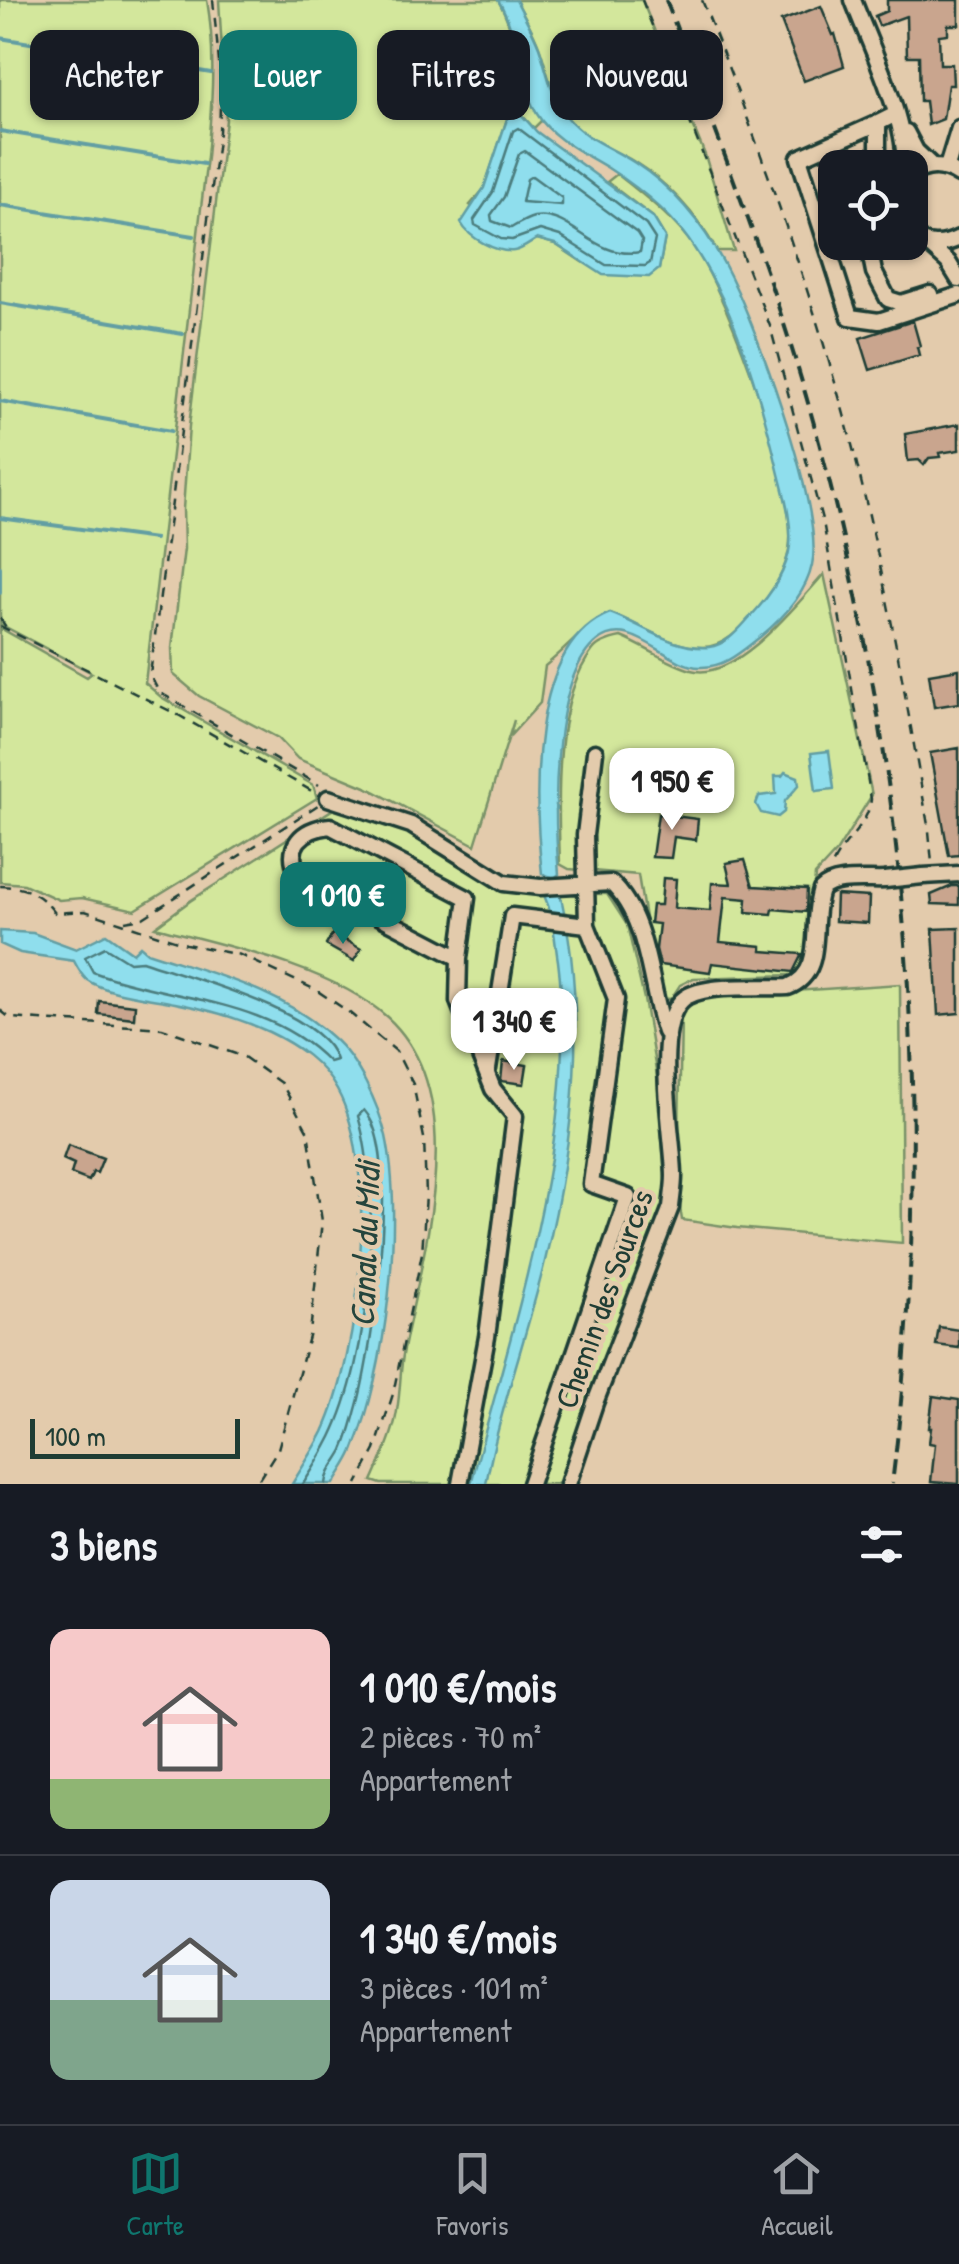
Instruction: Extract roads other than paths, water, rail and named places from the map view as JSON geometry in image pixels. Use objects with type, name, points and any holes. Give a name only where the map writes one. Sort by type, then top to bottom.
[{"type":"street","points":[[853,0],[896,114],[905,150]]},
{"type":"street","points":[[896,114],[800,158],[850,317],[878,320],[959,295]]},
{"type":"street","points":[[896,114],[916,151],[946,169],[959,128]]},
{"type":"street","points":[[878,124],[878,150]]},
{"type":"street","points":[[929,245],[948,244],[959,238]]},
{"type":"street","points":[[872,260],[888,298],[901,303],[959,283],[948,262],[929,245]]},
{"type":"street","points":[[530,1484],[628,1197],[591,1184],[616,999],[582,924],[585,835],[595,752]]},
{"type":"street","points":[[328,798],[411,825],[504,883],[540,888],[585,883]]},
{"type":"street","points":[[458,958],[298,874],[292,860],[294,846],[301,836],[314,828],[330,826],[467,898],[458,958],[458,1001],[494,1089],[515,1116],[487,1337],[460,1484]]},
{"type":"street","points":[[667,1038],[676,1006],[687,996],[788,987],[807,977],[812,968],[818,899],[826,884],[959,874]]},
{"type":"street","name":"Chemin des Sources","points":[[568,1484],[671,1207],[674,1178],[667,1038],[633,915],[611,883],[585,883]]},
{"type":"street","points":[[488,1070],[512,916],[582,924]]},
{"type":"water","points":[[498,0],[516,0],[537,41],[550,84],[550,120],[570,120],[582,132],[652,175],[682,203],[718,253],[748,315],[788,428],[809,508],[813,541],[809,576],[792,605],[760,637],[725,662],[709,667],[687,664],[623,634],[610,634],[597,641],[582,659],[571,685],[558,751],[559,874],[555,878],[542,874],[538,768],[550,691],[563,657],[583,630],[610,613],[683,644],[709,647],[721,643],[732,636],[776,584],[788,555],[790,526],[755,385],[736,329],[711,276],[688,239],[657,205],[620,176],[560,139],[544,123],[530,100],[530,30],[511,30]]},
{"type":"water","points":[[507,120],[526,120],[653,217],[665,237],[659,269],[649,277],[603,275],[555,244],[537,239],[514,251],[499,250],[470,234],[461,223],[484,188]]},
{"type":"water","points":[[829,751],[834,789],[816,791],[811,753]]},
{"type":"water","points":[[785,772],[798,777],[799,785],[785,801],[784,812],[778,817],[761,813],[756,804],[759,796],[776,794],[775,776]]},
{"type":"water","points":[[559,889],[574,982],[575,1029],[564,1169],[545,1261],[486,1484],[471,1484],[523,1292],[551,1157],[560,1090],[562,1025],[558,961],[544,895]]},
{"type":"water","name":"Canal du Midi","points":[[0,931],[33,933],[76,949],[106,934],[133,953],[140,946],[147,952],[245,985],[312,1020],[341,1046],[358,1070],[386,1136],[391,1170],[392,1252],[375,1381],[353,1451],[334,1484],[292,1484],[323,1432],[336,1398],[355,1309],[360,1260],[358,1165],[350,1124],[337,1090],[308,1055],[269,1032],[210,1011],[105,989],[87,980],[74,961],[20,953],[0,944]]},
{"type":"waterway","points":[[0,38],[211,73]]},
{"type":"waterway","points":[[0,131],[204,164]]},
{"type":"waterway","points":[[0,205],[194,236]]},
{"type":"waterway","points":[[0,303],[183,334]]},
{"type":"waterway","points":[[0,401],[171,431]]},
{"type":"waterway","points":[[0,518],[155,539]]},
{"type":"waterway","points":[[0,567],[0,593]]},
{"type":"railway","points":[[666,0],[759,250],[808,403],[842,535],[870,669],[891,804],[905,939],[912,1075],[912,1212],[892,1484]]}]
